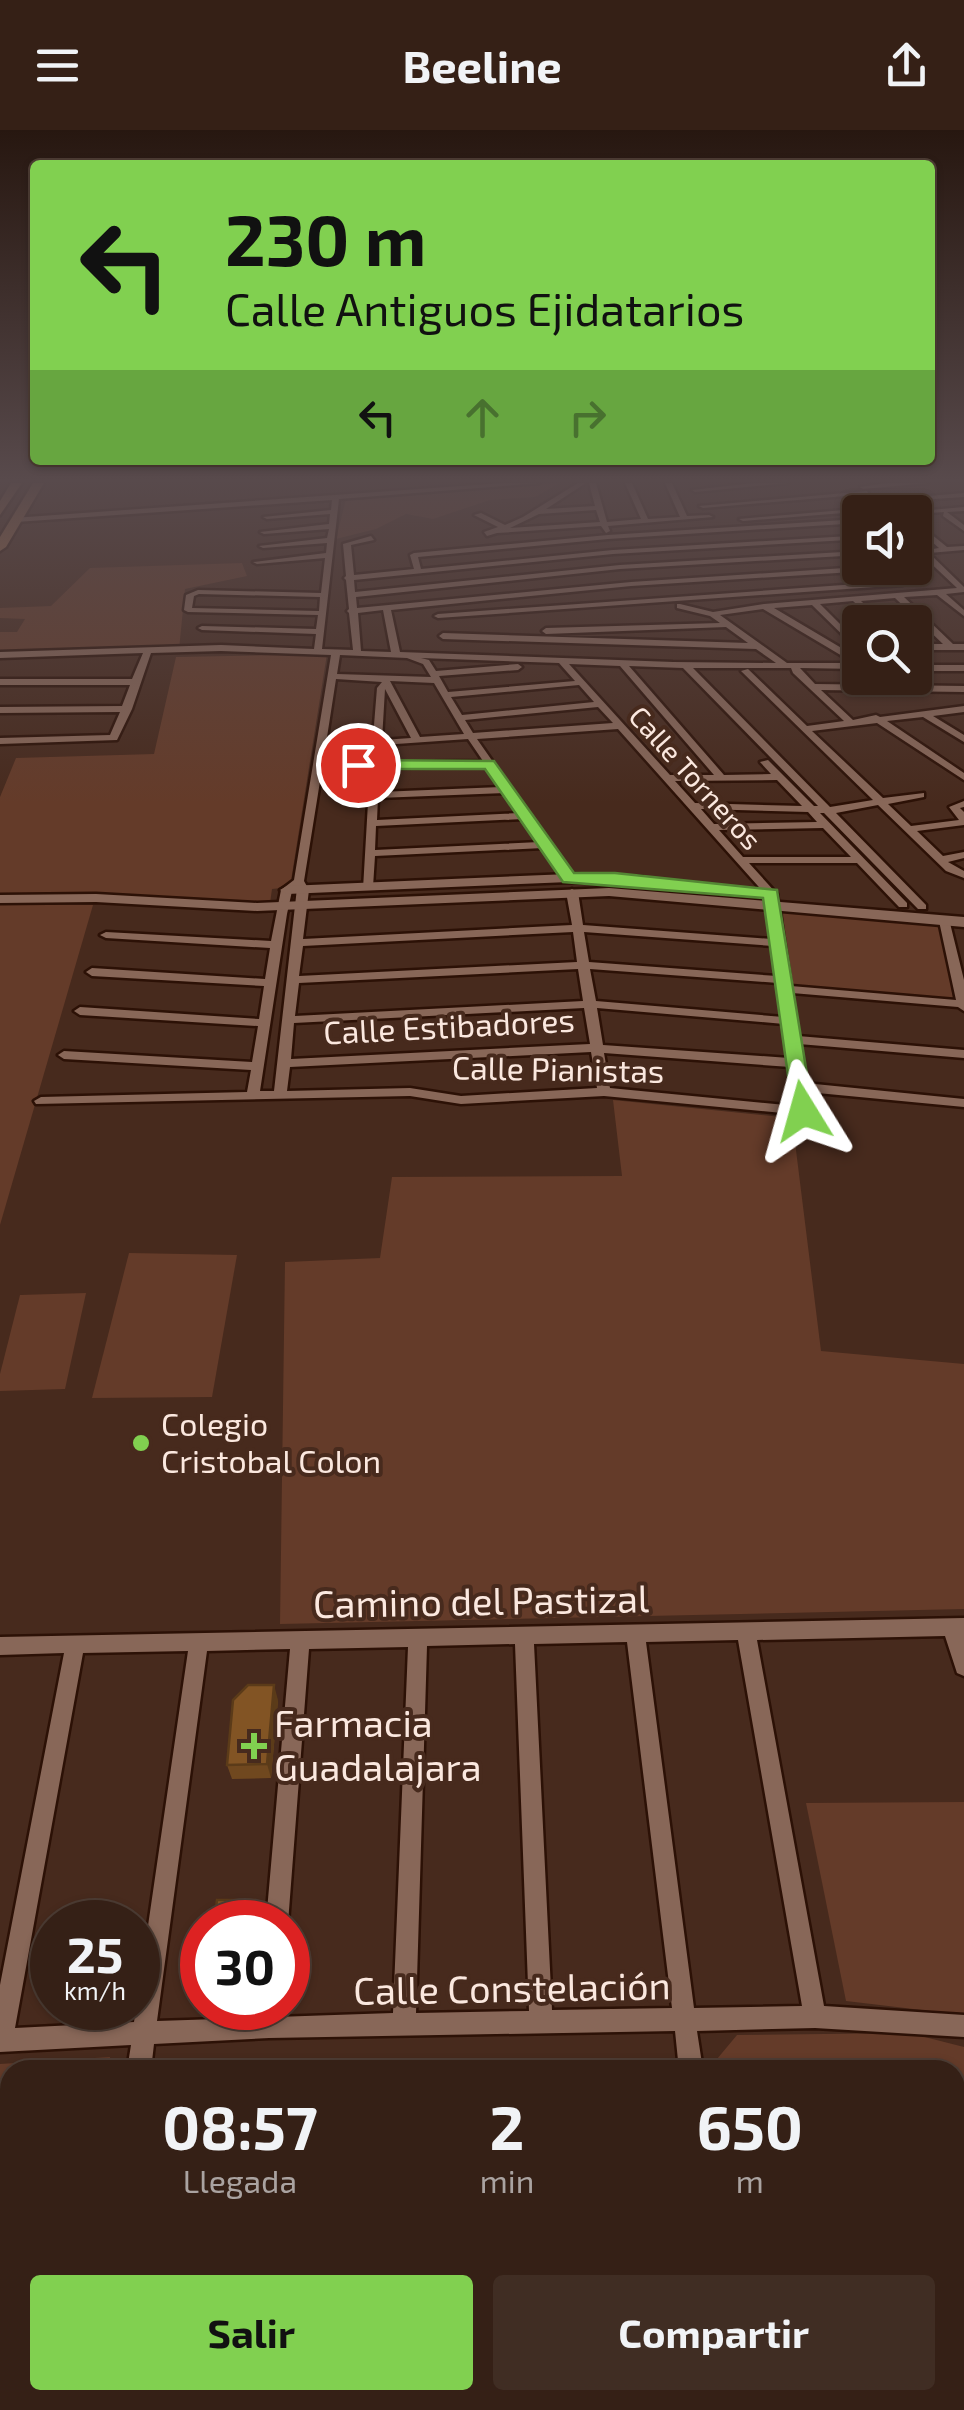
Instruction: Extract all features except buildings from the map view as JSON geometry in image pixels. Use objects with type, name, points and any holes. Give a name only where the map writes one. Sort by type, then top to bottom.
[{"type":"street","points":[[318,650],[325,589]]},
{"type":"street","points":[[349,589],[356,652]]},
{"type":"street","points":[[350,595],[405,589]]},
{"type":"street","points":[[472,589],[478,599]]},
{"type":"street","points":[[324,596],[198,592],[190,595],[188,610],[351,610],[576,589]]},
{"type":"street","points":[[634,589],[641,602]]},
{"type":"street","points":[[746,589],[764,606],[842,653]]},
{"type":"street","points":[[438,616],[818,589]]},
{"type":"street","points":[[906,589],[911,594]]},
{"type":"street","points":[[641,602],[714,614],[764,606],[963,590]]},
{"type":"street","points":[[943,591],[964,614]]},
{"type":"street","points":[[897,595],[951,647]]},
{"type":"street","points":[[854,598],[861,605]]},
{"type":"street","points":[[814,602],[842,630]]},
{"type":"street","points":[[436,604],[448,656]]},
{"type":"street","points":[[582,606],[592,628]]},
{"type":"street","points":[[387,608],[396,653]]},
{"type":"street","points":[[714,614],[792,668],[848,720]]},
{"type":"street","points":[[482,636],[634,626],[726,625]]},
{"type":"street","points":[[608,663],[612,642],[634,626]]},
{"type":"street","points":[[202,628],[319,632]]},
{"type":"street","points":[[443,636],[756,646]]},
{"type":"street","points":[[832,646],[842,646]]},
{"type":"street","points":[[932,647],[964,648]]},
{"type":"street","points":[[0,655],[220,648],[318,650],[421,659],[570,885],[604,1092]]},
{"type":"street","points":[[0,740],[111,740],[127,710],[147,653]]},
{"type":"street","points":[[335,653],[745,671],[842,666]]},
{"type":"street","points":[[253,1097],[276,945],[294,895],[335,653]]},
{"type":"street","points":[[332,676],[386,681],[559,661]]},
{"type":"street","name":"Calle Torneros","points":[[559,661],[772,900]]},
{"type":"street","points":[[622,663],[720,777]]},
{"type":"street","points":[[680,667],[792,668]]},
{"type":"street","points":[[680,667],[902,905]]},
{"type":"street","points":[[680,667],[922,906]]},
{"type":"street","points":[[932,668],[964,668]]},
{"type":"street","points":[[745,671],[953,872],[964,875]]},
{"type":"street","points":[[386,681],[417,741]]},
{"type":"street","points":[[367,887],[380,688],[386,681]]},
{"type":"street","points":[[0,682],[136,682]]},
{"type":"street","points":[[445,696],[578,683]]},
{"type":"street","points":[[813,688],[964,689]]},
{"type":"street","points":[[943,689],[964,706]]},
{"type":"street","points":[[458,718],[597,704]]},
{"type":"street","points":[[804,728],[964,706]]},
{"type":"street","points":[[0,710],[127,710]]},
{"type":"street","points":[[924,713],[964,739]]},
{"type":"street","points":[[876,718],[964,777]]},
{"type":"street","points":[[376,743],[617,726]]},
{"type":"street","points":[[940,762],[964,756]]},
{"type":"street","points":[[318,766],[489,764]]},
{"type":"street","points":[[665,778],[779,777]]},
{"type":"street","points":[[373,795],[507,790]]},
{"type":"street","points":[[690,806],[827,810],[920,795]]},
{"type":"street","points":[[908,829],[964,821],[954,807],[961,804]]},
{"type":"street","points":[[371,823],[526,816]]},
{"type":"street","points":[[710,827],[826,825]]},
{"type":"street","points":[[369,853],[546,845]]},
{"type":"street","points":[[941,860],[964,855]]},
{"type":"street","points":[[740,860],[859,860]]},
{"type":"street","points":[[294,895],[367,887],[570,885],[922,906],[960,922]]},
{"type":"street","points":[[0,899],[294,895],[570,885]]},
{"type":"street","points":[[280,1096],[296,943],[294,895]]},
{"type":"street","points":[[772,900],[960,922]]},
{"type":"street","points":[[772,900],[800,1087],[964,1104]]},
{"type":"street","points":[[292,980],[584,966],[964,1005],[960,922]]},
{"type":"street","points":[[296,943],[578,928],[778,943]]},
{"type":"street","points":[[106,935],[276,945]]},
{"type":"street","points":[[92,972],[270,983]]},
{"type":"street","points":[[288,1020],[590,1004],[789,1021]]},
{"type":"street","points":[[80,1010],[264,1023]]},
{"type":"street","points":[[792,1039],[964,1054]]},
{"type":"street","name":"Calle Estibadores","points":[[284,1063],[596,1048],[796,1064]]},
{"type":"street","points":[[64,1055],[258,1066]]},
{"type":"street","name":"Calle Pianistas","points":[[41,1102],[418,1092],[462,1100],[604,1092],[803,1111],[800,1087]]},
{"type":"street","points":[[958,1627],[964,1667]]},
{"type":"street","name":"Camino del Pastizal","points":[[0,1646],[958,1627]]},
{"type":"street","points":[[746,1631],[815,2017]]},
{"type":"street","points":[[635,1633],[690,2060]]},
{"type":"street","points":[[524,1636],[541,2022]]},
{"type":"street","points":[[404,2025],[418,1638]]},
{"type":"street","points":[[141,2060],[199,1642]]},
{"type":"street","points":[[279,1900],[300,1642]]},
{"type":"street","points":[[0,2040],[74,1644]]},
{"type":"street","name":"Calle Constelación","points":[[310,2019],[404,2025],[815,2017],[964,2026]]},
{"type":"street","name":"Calle Constelación","points":[[0,2040],[180,2028]]},
{"type":"shaded area","points":[[68,589],[185,589],[179,650],[0,651],[0,632],[17,632],[25,619],[0,618],[0,608],[51,606]]},
{"type":"shaded area","points":[[327,654],[290,887],[272,889],[270,903],[108,894],[0,894],[0,797],[16,758],[154,754],[176,657]]},
{"type":"shaded area","points":[[0,905],[93,905],[0,1225]]},
{"type":"shaded area","points":[[783,912],[942,926],[953,999],[789,985]]},
{"type":"shaded area","points":[[613,1100],[792,1118],[821,1351],[964,1364],[964,1609],[280,1624],[285,1262],[380,1258],[392,1177],[622,1176]]},
{"type":"shaded area","points":[[129,1253],[237,1255],[212,1397],[92,1398]]},
{"type":"shaded area","points":[[86,1293],[65,1389],[0,1391],[0,1374],[20,1295]]},
{"type":"shaded area","points":[[964,1802],[964,2015],[846,2001],[806,1803]]},
{"type":"shaded area","points":[[909,2033],[964,2047],[964,2060],[717,2060],[737,2035]]},
{"type":"shaded area","points":[[110,2057],[110,2060],[63,2060]]},
{"type":"place","name":"Colegio Cristobal Colon","points":[[141,1443]]},
{"type":"place","name":"Farmacia Guadalajara","points":[[254,1746]]},
{"type":"route","points":[[358,765],[374,768],[489,764],[569,878],[615,878],[771,894],[803,1111]]}]
